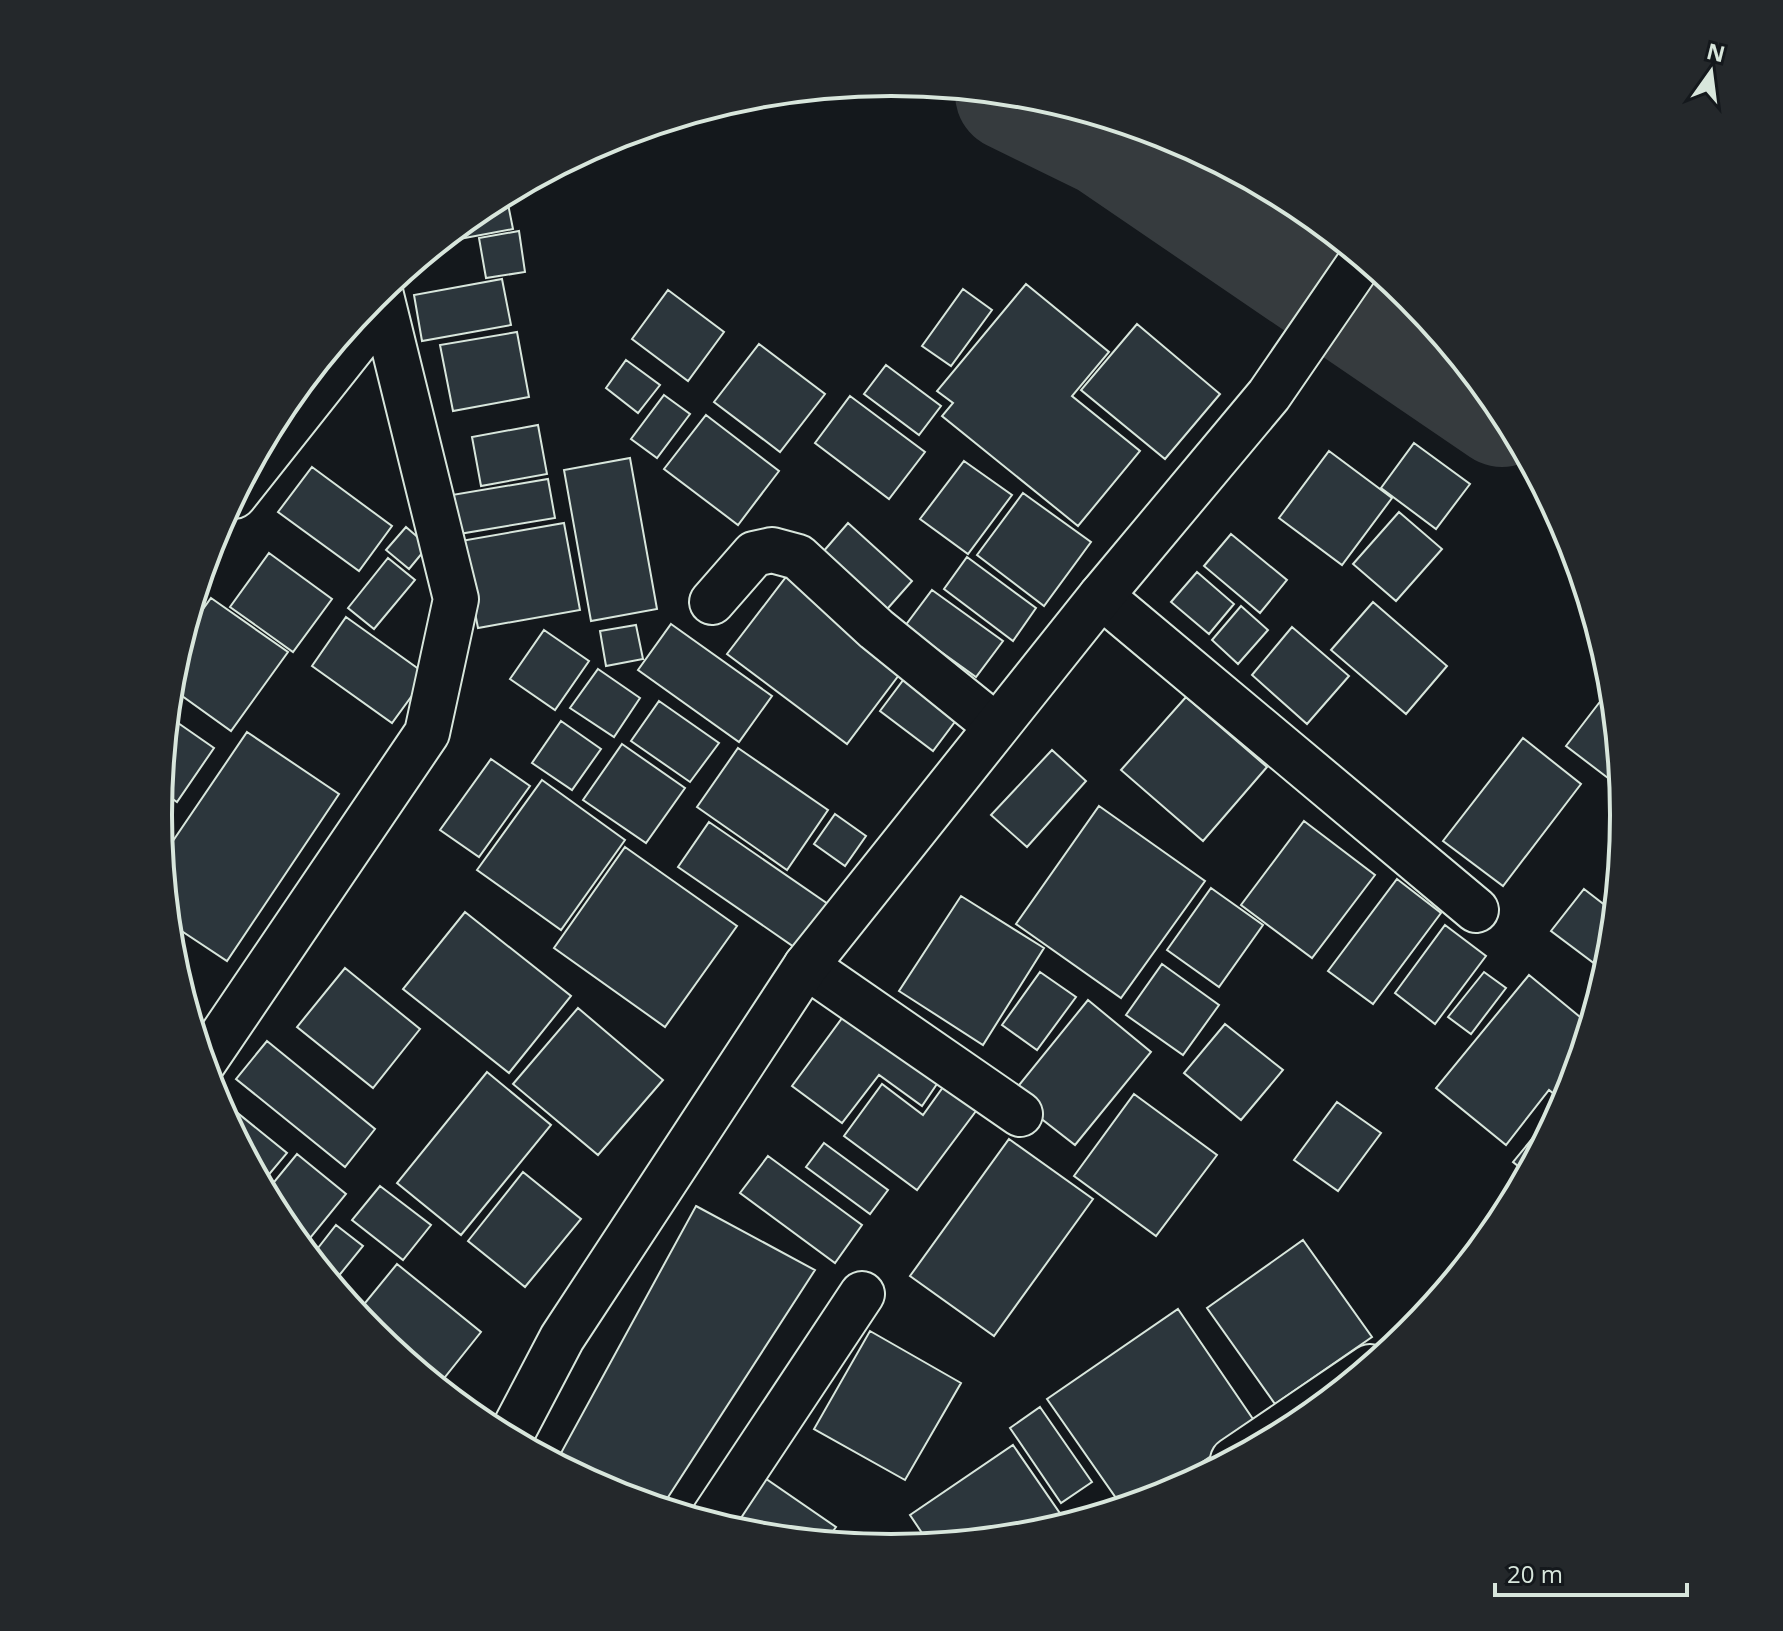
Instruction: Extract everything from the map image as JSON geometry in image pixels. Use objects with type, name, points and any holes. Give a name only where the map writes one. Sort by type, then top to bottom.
[{"type":"street","points":[[515,1428],[562,1338],[806,966],[1101,596],[1269,395],[1357,267]]},
{"type":"street","points":[[212,1051],[427,733],[456,599],[383,307]]},
{"type":"street","points":[[288,424],[344,350]]},
{"type":"street","points":[[712,602],[754,554],[772,550],[798,557],[876,629],[996,726]]},
{"type":"street","points":[[1101,596],[1476,910]]},
{"type":"street","points":[[806,966],[1020,1114]]},
{"type":"street","points":[[717,1513],[862,1294]]},
{"type":"building","points":[[509,207],[513,229],[462,239]]},
{"type":"building","points":[[519,231],[525,272],[486,278],[479,238]]},
{"type":"building","points":[[502,279],[511,325],[422,341],[414,295]]},
{"type":"building","points":[[1026,284],[1109,352],[1072,396],[1140,451],[1078,526],[942,416],[953,403],[937,391]]},
{"type":"building","points":[[963,289],[992,310],[951,366],[922,346]]},
{"type":"building","points":[[668,290],[724,332],[688,381],[632,339]]},
{"type":"building","points":[[1137,324],[1220,394],[1165,459],[1081,390]]},
{"type":"building","points":[[517,332],[529,397],[453,411],[440,345]]},
{"type":"building","points":[[759,344],[825,394],[780,452],[714,402]]},
{"type":"building","points":[[626,360],[660,385],[638,413],[606,388]]},
{"type":"building","points":[[886,365],[941,406],[919,435],[864,394]]},
{"type":"building","points":[[664,395],[690,414],[657,458],[631,439]]},
{"type":"building","points":[[850,396],[925,452],[889,499],[815,443]]},
{"type":"building","points":[[706,415],[779,471],[738,525],[664,469]]},
{"type":"building","points":[[538,425],[547,474],[481,486],[472,437]]},
{"type":"building","points":[[1414,443],[1470,484],[1436,529],[1381,488]]},
{"type":"building","points":[[1329,451],[1392,498],[1342,565],[1279,518]]},
{"type":"building","points":[[630,458],[657,609],[591,621],[564,470]]},
{"type":"building","points":[[964,461],[1012,495],[968,554],[920,519]]},
{"type":"building","points":[[312,467],[392,526],[359,571],[278,512]]},
{"type":"building","points":[[548,479],[555,518],[459,534],[452,495]]},
{"type":"building","points":[[1023,493],[1091,542],[1044,606],[977,555]]},
{"type":"building","points":[[1399,512],[1442,549],[1396,601],[1353,564]]},
{"type":"building","points":[[564,523],[580,610],[478,628],[461,541]]},
{"type":"building","points":[[848,523],[912,581],[881,616],[816,560]]},
{"type":"building","points":[[406,527],[428,546],[409,569],[386,550]]},
{"type":"building","points":[[1231,534],[1287,580],[1260,613],[1204,566]]},
{"type":"building","points":[[269,553],[332,599],[293,652],[230,607]]},
{"type":"building","points":[[967,557],[1036,608],[1013,641],[944,589]]},
{"type":"building","points":[[388,558],[415,580],[374,629],[348,608]]},
{"type":"building","points":[[1197,572],[1234,604],[1209,634],[1171,602]]},
{"type":"building","points":[[786,577],[905,667],[847,744],[727,654]]},
{"type":"building","points":[[932,590],[1003,641],[976,677],[905,626]]},
{"type":"building","points":[[211,598],[288,652],[231,731],[182,696],[203,610]]},
{"type":"building","points":[[1373,602],[1447,666],[1406,714],[1331,650]]},
{"type":"building","points":[[1241,606],[1268,630],[1238,664],[1212,640]]},
{"type":"building","points":[[346,617],[427,675],[392,723],[312,666]]},
{"type":"building","points":[[671,624],[772,696],[739,742],[638,670]]},
{"type":"building","points":[[636,625],[643,659],[606,666],[600,631]]},
{"type":"building","points":[[1292,627],[1349,676],[1307,724],[1252,675]]},
{"type":"building","points":[[544,630],[589,661],[555,710],[510,679]]},
{"type":"building","points":[[598,669],[640,698],[614,737],[570,708]]},
{"type":"building","points":[[907,675],[960,715],[933,751],[880,711]]},
{"type":"building","points":[[1186,697],[1267,767],[1203,841],[1121,770]]},
{"type":"building","points":[[1601,700],[1609,779],[1566,746]]},
{"type":"building","points":[[659,701],[719,743],[690,782],[631,741]]},
{"type":"building","points":[[561,721],[601,749],[572,790],[532,763]]},
{"type":"building","points":[[178,723],[214,748],[177,802],[173,799]]},
{"type":"building","points":[[247,732],[339,794],[227,961],[182,931],[173,841]]},
{"type":"building","points":[[1523,738],[1581,784],[1503,886],[1443,841]]},
{"type":"building","points":[[622,744],[685,788],[646,843],[583,800]]},
{"type":"building","points":[[738,748],[828,810],[787,870],[697,807]]},
{"type":"building","points":[[1052,750],[1086,781],[1027,847],[991,815]]},
{"type":"building","points":[[491,759],[530,786],[479,857],[440,830]]},
{"type":"building","points":[[542,780],[625,840],[561,930],[477,870]]},
{"type":"building","points":[[1099,806],[1205,881],[1121,998],[1016,924]]},
{"type":"building","points":[[835,814],[866,836],[845,866],[814,844]]},
{"type":"building","points":[[1304,821],[1375,875],[1312,958],[1241,905]]},
{"type":"building","points":[[709,822],[828,904],[797,949],[678,867]]},
{"type":"building","points":[[625,847],[737,926],[665,1027],[554,948]]},
{"type":"building","points":[[1397,879],[1441,913],[1373,1004],[1328,971]]},
{"type":"building","points":[[1211,888],[1263,925],[1219,987],[1167,950]]},
{"type":"building","points":[[1584,889],[1605,905],[1595,964],[1551,931]]},
{"type":"building","points":[[961,896],[1044,948],[983,1045],[899,991]]},
{"type":"building","points":[[465,912],[571,996],[509,1073],[403,989]]},
{"type":"building","points":[[1445,925],[1486,956],[1435,1024],[1395,993]]},
{"type":"building","points":[[1162,964],[1219,1005],[1183,1055],[1126,1015]]},
{"type":"building","points":[[345,968],[420,1029],[373,1088],[297,1027]]},
{"type":"building","points":[[1040,972],[1076,997],[1037,1050],[1002,1025]]},
{"type":"building","points":[[1484,972],[1506,988],[1471,1034],[1448,1017]]},
{"type":"building","points":[[1529,975],[1581,1018],[1554,1094],[1549,1090],[1506,1145],[1436,1088]]},
{"type":"building","points":[[1088,1000],[1151,1052],[1075,1145],[1011,1095]]},
{"type":"building","points":[[578,1008],[663,1080],[598,1155],[513,1084]]},
{"type":"building","points":[[848,1010],[941,1078],[922,1106],[879,1075],[842,1123],[792,1086]]},
{"type":"building","points":[[1225,1024],[1283,1070],[1241,1120],[1184,1073]]},
{"type":"building","points":[[267,1041],[375,1129],[345,1167],[236,1079]]},
{"type":"building","points":[[487,1072],[551,1125],[461,1235],[397,1183]]},
{"type":"building","points":[[946,1083],[979,1107],[917,1190],[844,1136],[882,1084],[923,1115]]},
{"type":"building","points":[[1134,1094],[1217,1155],[1156,1236],[1074,1176]]},
{"type":"building","points":[[1337,1102],[1381,1133],[1338,1191],[1294,1160]]},
{"type":"building","points":[[236,1112],[287,1153],[268,1175]]},
{"type":"building","points":[[1538,1132],[1519,1167],[1513,1162]]},
{"type":"building","points":[[1009,1139],[1093,1199],[994,1336],[910,1276]]},
{"type":"building","points":[[824,1143],[888,1190],[870,1214],[806,1167]]},
{"type":"building","points":[[297,1154],[346,1194],[310,1238],[273,1183]]},
{"type":"building","points":[[768,1156],[862,1225],[835,1263],[740,1193]]},
{"type":"building","points":[[523,1172],[581,1219],[525,1287],[468,1241]]},
{"type":"building","points":[[380,1186],[431,1225],[403,1260],[352,1220]]},
{"type":"building","points":[[696,1206],[815,1270],[667,1499],[560,1454]]},
{"type":"building","points":[[336,1225],[363,1246],[339,1276],[317,1249]]},
{"type":"building","points":[[1303,1240],[1372,1337],[1275,1404],[1207,1308]]},
{"type":"building","points":[[397,1264],[481,1332],[444,1378],[364,1304]]},
{"type":"building","points":[[1178,1309],[1257,1425],[1192,1469],[1117,1499],[1047,1399]]},
{"type":"building","points":[[870,1331],[961,1383],[905,1480],[814,1429]]},
{"type":"building","points":[[1040,1407],[1092,1482],[1061,1503],[1010,1428]]},
{"type":"building","points":[[1013,1445],[1061,1514],[985,1529],[922,1534],[910,1515]]},
{"type":"building","points":[[762,1476],[836,1527],[832,1532],[798,1529],[733,1517]]},
{"type":"waterway","points":[[1057,116],[1106,140],[1470,388]]}]
